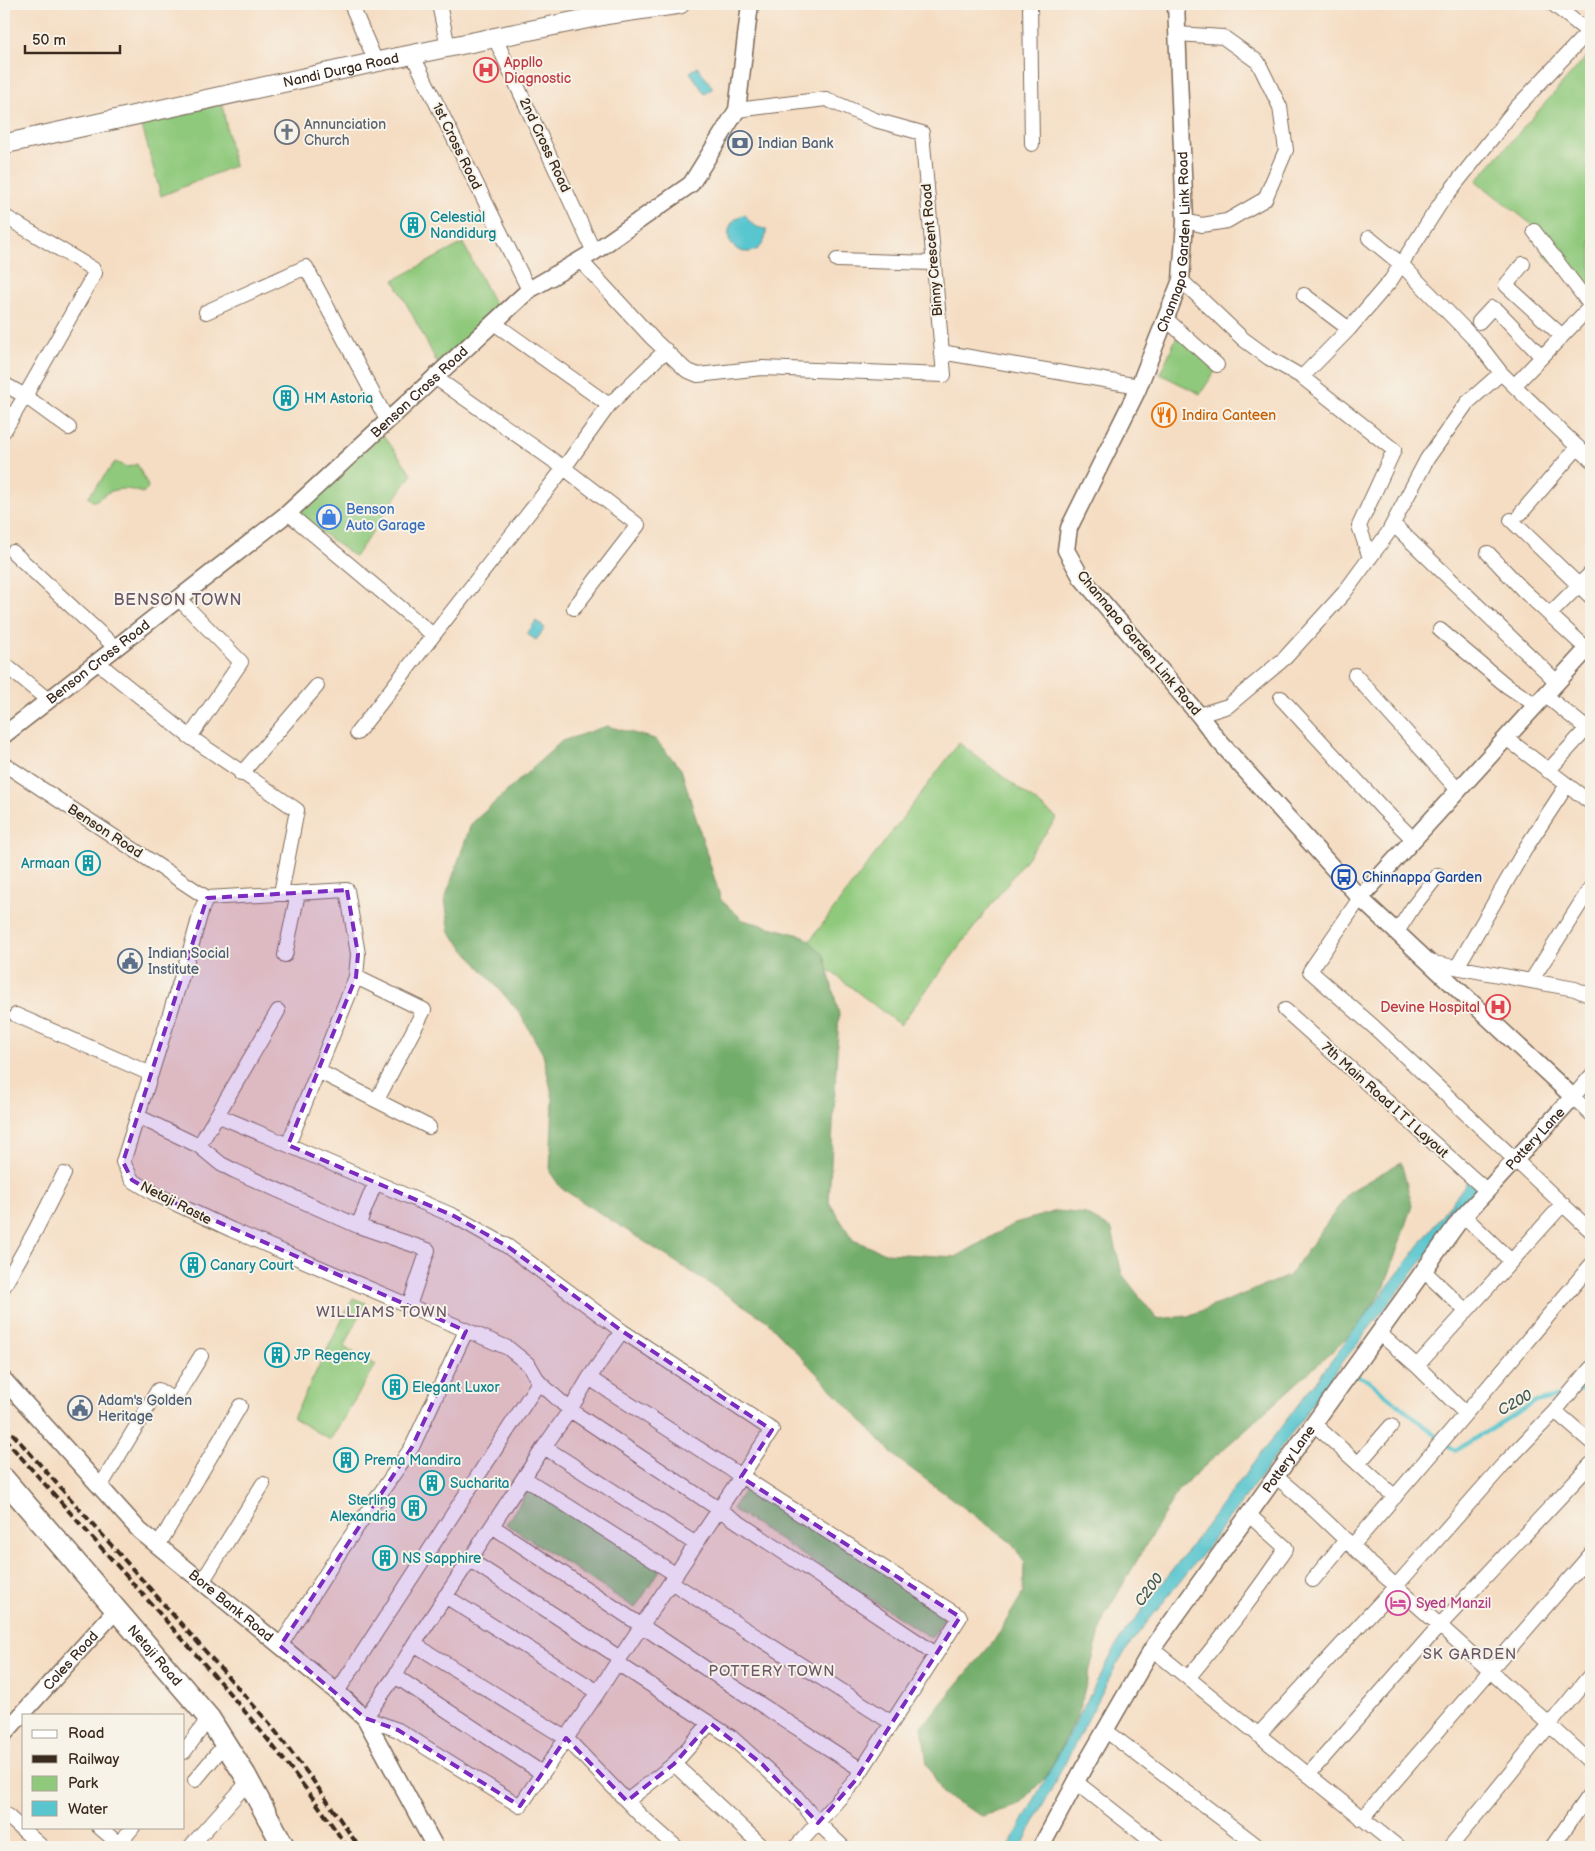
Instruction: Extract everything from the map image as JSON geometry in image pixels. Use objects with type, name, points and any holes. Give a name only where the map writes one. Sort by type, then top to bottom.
[{"type":"main road","name":"Nandi Durga Road","points":[[4,144],[412,54],[610,14],[680,4]]},
{"type":"main road","name":"Netaji Road","points":[[4,1479],[209,1718],[249,1781],[284,1847]]},
{"type":"street","points":[[351,4],[376,62]]},
{"type":"street","points":[[439,4],[448,47]]},
{"type":"street","name":"Benson Cross Road","points":[[4,735],[288,513],[529,290],[587,256],[691,184],[737,110],[750,4]]},
{"type":"street","points":[[1030,4],[1032,144]]},
{"type":"street","name":"Channapa Garden Link Road","points":[[1176,4],[1185,222],[1181,280],[1139,386],[1069,528],[1066,550],[1081,577],[1199,715],[1218,740],[1360,898],[1573,1097]]},
{"type":"street","points":[[1302,377],[1349,329],[1391,280],[1442,201],[1516,108],[1590,33],[1553,4]]},
{"type":"street","points":[[1177,34],[1223,37],[1258,62],[1280,107],[1286,150],[1265,200],[1227,221],[1202,225],[1185,222]]},
{"type":"street","name":"2nd Cross Road","points":[[496,38],[587,256],[652,338],[686,370],[698,375],[762,368]]},
{"type":"street","name":"1st Cross Road","points":[[412,54],[529,290]]},
{"type":"street","name":"Binny Crescent Road","points":[[737,110],[826,99],[875,120],[922,133],[932,263],[944,375],[762,368]]},
{"type":"street","points":[[4,216],[94,271],[94,275],[4,431]]},
{"type":"street","points":[[1515,386],[1591,306],[1534,231]]},
{"type":"street","points":[[1369,238],[1402,265],[1477,342],[1502,373],[1591,460]]},
{"type":"street","points":[[837,260],[932,263]]},
{"type":"street","points":[[1523,264],[1506,285],[1562,336]]},
{"type":"street","points":[[206,312],[306,267],[388,422]]},
{"type":"street","points":[[1181,280],[1243,339],[1269,358],[1302,377],[1394,450],[1359,526],[1370,558]]},
{"type":"street","points":[[1304,295],[1349,329]]},
{"type":"street","points":[[1479,322],[1492,308],[1498,311],[1542,357]]},
{"type":"street","points":[[1166,319],[1217,365]]},
{"type":"street","points":[[494,323],[610,405]]},
{"type":"street","points":[[357,733],[564,468],[610,405],[666,350]]},
{"type":"street","points":[[941,352],[1139,386]]},
{"type":"street","points":[[1199,715],[1228,706],[1285,658],[1344,593],[1393,524],[1428,459],[1467,403],[1502,373]]},
{"type":"street","points":[[436,378],[564,468],[638,525],[574,608]]},
{"type":"street","points":[[4,384],[25,396],[69,428]]},
{"type":"street","points":[[1578,447],[1516,517],[1591,596]]},
{"type":"street","points":[[288,513],[433,634]]},
{"type":"street","points":[[1393,524],[1557,682]]},
{"type":"street","points":[[12,552],[115,647]]},
{"type":"street","points":[[1488,553],[1523,590],[1589,647],[1360,898],[1310,971],[1374,1026],[1591,1231]]},
{"type":"street","points":[[1550,614],[1591,573]]},
{"type":"street","points":[[178,598],[241,662],[190,737]]},
{"type":"street","points":[[1440,630],[1507,686],[1540,700],[1590,728],[1548,771]]},
{"type":"street","points":[[97,662],[190,737],[241,774],[297,810],[281,892]]},
{"type":"street","points":[[4,664],[48,700]]},
{"type":"street","points":[[1354,675],[1458,790]]},
{"type":"street","points":[[241,774],[317,686]]},
{"type":"street","points":[[1281,698],[1413,839]]},
{"type":"street","points":[[1506,738],[1591,803]]},
{"type":"street","name":"Benson Road","points":[[4,764],[207,898]]},
{"type":"street","points":[[1457,967],[1527,846],[1567,785]]},
{"type":"street","points":[[1397,932],[1413,907],[1438,875]]},
{"type":"street","points":[[1532,981],[1591,887]]},
{"type":"street","points":[[207,898],[281,892],[298,893],[347,890],[358,954],[356,977],[288,1145]]},
{"type":"street","points":[[285,955],[298,893]]},
{"type":"street","name":"Netaji Raste","points":[[207,898],[202,908],[123,1162],[132,1180],[157,1195],[232,1230],[508,1348],[529,1365],[539,1382],[570,1410],[936,1654]]},
{"type":"street","points":[[1428,962],[1590,993]]},
{"type":"street","points":[[356,977],[424,1010],[376,1100]]},
{"type":"street","name":"7th Main Road I T I Layout","points":[[1285,1010],[1486,1190]]},
{"type":"street","points":[[199,1146],[278,1011]]},
{"type":"street","points":[[16,1015],[151,1074]]},
{"type":"street","points":[[318,1071],[429,1127]]},
{"type":"street","points":[[1591,1076],[1573,1097],[1591,1114]]},
{"type":"street","name":"Pottery Lane","points":[[1045,1846],[1076,1782],[1152,1649],[1464,1216],[1573,1097]]},
{"type":"street","points":[[217,1115],[454,1216],[507,1246],[622,1331],[772,1430],[520,1806],[398,1730],[365,1718],[395,1676],[445,1596],[622,1331]]},
{"type":"street","points":[[138,1116],[199,1146],[221,1164],[358,1226],[428,1250],[408,1306]]},
{"type":"street","points":[[4,1286],[64,1174]]},
{"type":"street","points":[[358,1226],[375,1182]]},
{"type":"street","points":[[1417,1366],[1563,1204]]},
{"type":"street","points":[[1464,1216],[1512,1261]]},
{"type":"street","points":[[1313,1580],[1395,1497],[1464,1413],[1591,1265]]},
{"type":"street","points":[[1424,1271],[1466,1311]]},
{"type":"street","points":[[280,1646],[340,1552],[412,1447],[466,1331]]},
{"type":"street","points":[[1379,1333],[1417,1366],[1464,1413]]},
{"type":"street","points":[[100,1487],[158,1390],[174,1400],[201,1356]]},
{"type":"street","points":[[1258,1735],[1396,1586],[1502,1466],[1555,1411],[1591,1368]]},
{"type":"street","points":[[589,1378],[960,1617],[854,1782],[796,1847]]},
{"type":"street","name":"Bore Bank Road","points":[[4,1380],[140,1531],[337,1692],[365,1718],[435,1847]]},
{"type":"street","points":[[337,1692],[539,1382]]},
{"type":"street","points":[[158,1546],[240,1406]]},
{"type":"street","points":[[1555,1411],[1591,1442]]},
{"type":"street","points":[[1314,1424],[1395,1497]]},
{"type":"street","points":[[1358,1464],[1391,1426]]},
{"type":"street","points":[[544,1446],[696,1544]]},
{"type":"street","points":[[1308,1775],[1440,1626],[1591,1464]]},
{"type":"street","points":[[1276,1477],[1591,1763]]},
{"type":"street","points":[[524,1478],[892,1723]]},
{"type":"street","points":[[202,1582],[263,1484]]},
{"type":"street","points":[[1188,1678],[1230,1628],[1260,1588],[1286,1548],[1249,1515]]},
{"type":"street","points":[[492,1526],[862,1770]]},
{"type":"street","points":[[1362,1819],[1591,1554]]},
{"type":"street","points":[[470,1560],[731,1737],[794,1794],[818,1823],[842,1847]]},
{"type":"street","points":[[445,1596],[598,1692]]},
{"type":"street","name":"Coles Road","points":[[22,1714],[117,1609]]},
{"type":"street","points":[[414,1644],[566,1738],[627,1801],[676,1847]]},
{"type":"street","points":[[1152,1649],[1398,1847]]},
{"type":"street","points":[[1450,1847],[1591,1674]]},
{"type":"street","points":[[395,1676],[542,1773]]},
{"type":"street","name":"Coles Road","points":[[4,1734],[22,1714]]},
{"type":"street","points":[[185,1751],[209,1718]]},
{"type":"street","points":[[627,1801],[674,1764],[710,1722]]},
{"type":"street","points":[[1105,1730],[1240,1841],[1259,1847]]},
{"type":"street","points":[[195,1780],[226,1743]]},
{"type":"street","points":[[674,1764],[763,1847]]},
{"type":"street","points":[[190,1847],[249,1781]]},
{"type":"street","points":[[1076,1782],[1159,1847]]},
{"type":"street","points":[[1552,1847],[1591,1792]]},
{"type":"street","points":[[4,1813],[42,1847]]},
{"type":"street","points":[[100,1828],[119,1844],[133,1828]]},
{"type":"highlighted area","points":[[347,890],[358,954],[356,977],[288,1145],[454,1216],[507,1246],[622,1331],[772,1430],[741,1477],[960,1617],[854,1782],[818,1823],[762,1764],[710,1723],[674,1764],[627,1801],[566,1738],[520,1806],[398,1730],[365,1718],[280,1646],[412,1447],[466,1331],[157,1195],[132,1180],[123,1162],[207,898]]},
{"type":"green space","points":[[1588,55],[1591,58],[1591,295],[1543,254],[1553,241],[1476,181]]},
{"type":"green space","points":[[222,104],[234,166],[161,196],[141,122]]},
{"type":"green space","points":[[463,243],[497,309],[438,364],[394,280]]},
{"type":"green space","points":[[1177,336],[1216,370],[1200,394],[1160,374]]},
{"type":"green space","points":[[383,435],[412,474],[355,557],[294,512]]},
{"type":"green space","points":[[115,462],[127,467],[137,464],[148,486],[147,490],[142,493],[128,489],[119,489],[92,501],[88,497]]},
{"type":"green space","points":[[607,726],[655,739],[681,769],[721,900],[743,920],[804,936],[824,955],[839,1014],[829,1202],[853,1240],[885,1253],[956,1257],[1015,1223],[1057,1211],[1086,1214],[1112,1230],[1122,1274],[1157,1319],[1188,1316],[1289,1276],[1349,1192],[1401,1162],[1412,1205],[1385,1286],[1357,1329],[1178,1490],[1104,1617],[1078,1714],[1046,1777],[1017,1806],[982,1816],[944,1795],[927,1764],[922,1726],[994,1641],[1023,1593],[1024,1562],[1012,1543],[898,1459],[766,1320],[561,1188],[550,1172],[553,1099],[543,1054],[519,1012],[450,933],[445,899],[471,824],[562,741]]},
{"type":"green space","points":[[959,743],[1057,818],[900,1025],[803,950]]},
{"type":"green space","points":[[353,1298],[366,1303],[344,1347],[376,1365],[330,1440],[293,1418]]},
{"type":"green space","points":[[748,1484],[947,1614],[931,1638],[732,1509]]},
{"type":"green space","points":[[531,1486],[660,1570],[635,1608],[506,1524]]},
{"type":"water","points":[[698,67],[713,88],[705,94],[690,72]]},
{"type":"water","points":[[745,214],[754,225],[766,229],[765,240],[754,251],[746,252],[739,250],[733,246],[729,239],[731,224]]},
{"type":"water","points":[[536,621],[545,628],[536,640],[527,634]]},
{"type":"water","points":[[1468,1181],[1478,1190],[1341,1364],[1206,1549],[1133,1640],[1117,1664],[1021,1847],[1009,1847],[1120,1639]]},
{"type":"waterway","name":"C200","points":[[1354,1374],[1368,1380],[1440,1439]]},
{"type":"waterway","name":"C200","points":[[1579,1390],[1591,1386]]},
{"type":"waterway","name":"C200","points":[[1445,1443],[1455,1451],[1533,1403],[1563,1395]]},
{"type":"railway","points":[[4,1424],[269,1723],[312,1779],[359,1847]]},
{"type":"railway","points":[[4,1438],[234,1698],[304,1786],[347,1847]]},
{"type":"place","name":"Appllo Diagnostic","points":[[486,70]]},
{"type":"place","name":"Annunciation Church","points":[[287,132]]},
{"type":"place","name":"Indian Bank","points":[[740,143]]},
{"type":"place","name":"Celestial Nandidurg","points":[[413,225]]},
{"type":"place","name":"HM Astoria","points":[[286,398]]},
{"type":"place","name":"Indira Canteen","points":[[1164,415]]},
{"type":"place","name":"Benson Auto Garage","points":[[329,517]]},
{"type":"place","name":"Armaan","points":[[88,863]]},
{"type":"place","name":"Chinnappa Garden","points":[[1344,877]]},
{"type":"place","name":"Indian Social Institute","points":[[130,961]]},
{"type":"place","name":"Devine Hospital","points":[[1498,1007]]},
{"type":"place","name":"Canary Court","points":[[193,1265]]},
{"type":"place","name":"JP Regency","points":[[277,1355]]},
{"type":"place","name":"Elegant Luxor","points":[[395,1387]]},
{"type":"place","name":"Adam's Golden Heritage","points":[[80,1408]]},
{"type":"place","name":"Prema Mandira","points":[[346,1460]]},
{"type":"place","name":"Sucharita","points":[[432,1483]]},
{"type":"place","name":"Sterling Alexandria","points":[[414,1508]]},
{"type":"place","name":"NS Sapphire","points":[[385,1558]]},
{"type":"place","name":"Syed Manzil","points":[[1398,1603]]},
{"type":"district","name":"BENSON TOWN","points":[[178,600]]},
{"type":"district","name":"WILLIAMS TOWN","points":[[382,1312]]},
{"type":"district","name":"SK GARDEN","points":[[1470,1654]]},
{"type":"district","name":"POTTERY TOWN","points":[[772,1671]]}]
